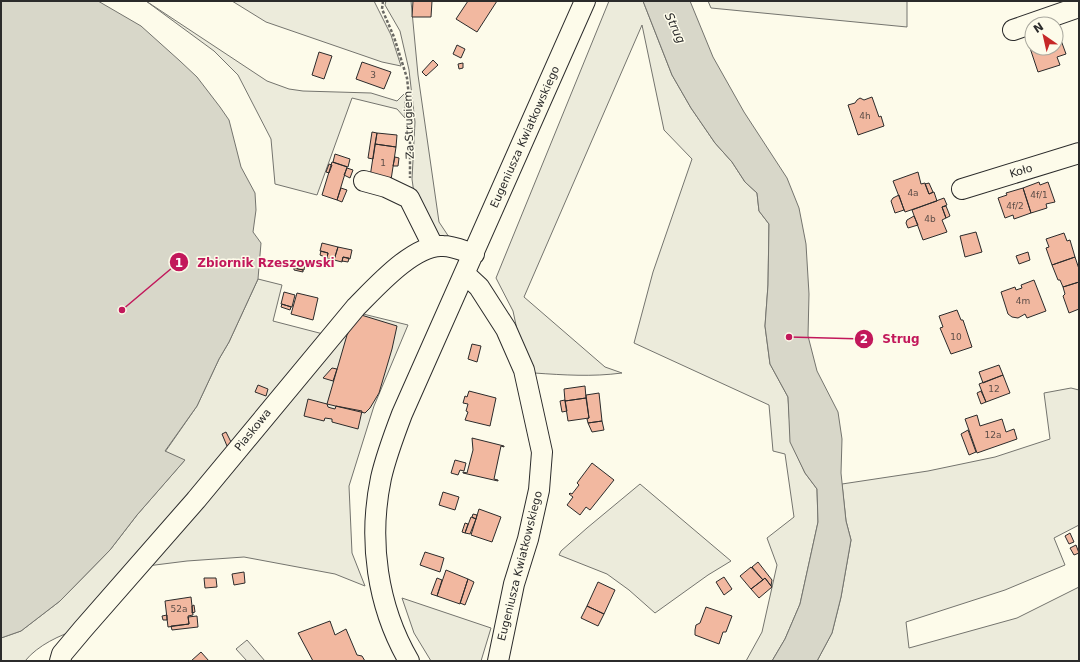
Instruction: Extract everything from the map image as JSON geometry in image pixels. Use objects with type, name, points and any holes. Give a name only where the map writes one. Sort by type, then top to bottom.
[{"type":"street","name":"Eugeniusza Kwiatkowskiego","points":[[409,661],[400,646],[390,622],[378,573],[375,538],[377,506],[381,478],[387,454],[402,414],[585,1]]},
{"type":"street","points":[[1013,30],[1079,7]]},
{"type":"street","name":"Koło","points":[[962,189],[1079,153]]},
{"type":"street","points":[[364,181],[386,187],[409,198],[433,246],[444,246],[474,254]]},
{"type":"street","name":"Piaskowa","points":[[60,661],[62,654],[196,500],[356,307],[404,262],[418,252],[433,246]]},
{"type":"street","name":"Eugeniusza Kwiatkowskiego","points":[[465,274],[479,287],[506,329],[524,370],[542,452],[539,490],[528,539],[514,584],[498,661]]},
{"type":"path","name":"Za Strugiem","points":[[383,1],[382,9],[394,37],[407,78],[410,106],[409,198]]},
{"type":"shaded area","points":[[146,1],[267,81],[289,89],[303,91],[371,93],[397,101],[405,93],[405,118],[397,109],[352,98],[317,195],[275,184],[271,139],[238,75],[214,51]]},
{"type":"shaded area","points":[[232,1],[374,1],[391,35],[401,66],[382,62],[266,22]]},
{"type":"shaded area","points":[[386,1],[411,1],[418,75],[439,222],[449,237],[437,235],[415,201],[412,179],[415,122],[409,70],[400,31],[385,5]]},
{"type":"shaded area","points":[[609,1],[643,1],[672,75],[691,108],[715,143],[732,162],[745,182],[757,193],[759,211],[769,224],[768,285],[765,326],[770,364],[788,397],[791,442],[805,473],[817,489],[818,522],[800,604],[785,639],[772,661],[746,661],[762,632],[777,565],[767,538],[794,517],[785,454],[773,451],[769,405],[634,343],[653,272],[692,159],[664,130],[642,25],[524,297],[605,367],[622,373],[567,375],[534,373],[519,339],[513,311],[496,278]]},
{"type":"shaded area","points":[[708,1],[907,1],[907,27],[711,8]]},
{"type":"shaded area","points":[[258,279],[282,285],[273,321],[327,335],[79,629],[64,634],[43,645],[25,661],[1,661],[1,638],[21,631],[60,601],[110,550],[137,515],[184,461],[165,452],[197,406]]},
{"type":"shaded area","points":[[355,312],[408,325],[374,406],[349,486],[352,553],[365,586],[335,574],[244,557],[187,561],[147,566]]},
{"type":"shaded area","points":[[1071,388],[1079,390],[1079,525],[1054,538],[1065,565],[1005,590],[906,622],[909,648],[1017,618],[1079,587],[1079,661],[817,661],[832,633],[841,597],[851,540],[846,521],[842,484],[928,471],[995,457],[1050,439],[1044,393]]},
{"type":"shaded area","points":[[640,484],[731,561],[708,575],[655,613],[629,590],[607,574],[559,555],[561,551],[587,528]]},
{"type":"shaded area","points":[[402,598],[491,628],[481,661],[431,661],[414,633]]},
{"type":"shaded area","points":[[247,640],[265,661],[247,661],[236,649]]},
{"type":"water","points":[[1,1],[98,1],[141,26],[180,61],[197,77],[229,120],[241,167],[255,193],[256,210],[253,232],[261,243],[258,279],[229,342],[219,359],[197,406],[165,451],[185,460],[137,515],[110,550],[60,601],[21,631],[1,638]]},
{"type":"water","points":[[643,1],[690,1],[713,57],[744,112],[787,178],[799,208],[806,244],[809,294],[808,336],[817,371],[838,412],[842,439],[841,473],[846,521],[851,540],[841,597],[832,633],[817,661],[772,661],[785,639],[800,604],[818,522],[817,489],[805,473],[790,442],[788,397],[770,364],[765,326],[768,285],[769,224],[759,211],[757,193],[745,182],[732,162],[715,143],[691,108],[672,75]]},
{"type":"building","points":[[413,1],[432,1],[431,17],[412,17]]},
{"type":"building","points":[[468,1],[497,1],[477,32],[456,19]]},
{"type":"building","points":[[457,45],[465,49],[461,58],[453,54]]},
{"type":"building","points":[[319,52],[332,56],[324,79],[312,75]]},
{"type":"building","points":[[1033,56],[1060,56],[1057,57],[1060,65],[1038,72]]},
{"type":"building","points":[[433,60],[438,65],[426,76],[422,72]]},
{"type":"building","points":[[362,62],[391,72],[384,89],[356,79]]},
{"type":"building","points":[[463,63],[463,68],[459,69],[458,64]]},
{"type":"building","points":[[872,97],[884,126],[858,135],[848,105],[855,103],[860,98],[864,100]]},
{"type":"building","points":[[372,132],[377,133],[373,159],[368,158]]},
{"type":"building","points":[[377,133],[397,135],[396,147],[375,144]]},
{"type":"building","points":[[375,144],[396,147],[391,180],[370,177]]},
{"type":"building","points":[[335,154],[350,159],[348,167],[333,162]]},
{"type":"building","points":[[395,157],[399,158],[398,166],[393,166]]},
{"type":"building","points":[[332,162],[347,167],[337,200],[322,195]]},
{"type":"building","points":[[329,164],[332,165],[329,173],[326,172]]},
{"type":"building","points":[[347,168],[353,170],[350,178],[344,175]]},
{"type":"building","points":[[918,172],[921,184],[925,183],[929,194],[934,192],[937,201],[905,212],[893,181]]},
{"type":"building","points":[[1039,182],[1040,185],[1048,182],[1055,202],[1046,204],[1047,208],[1031,213],[1023,188]]},
{"type":"building","points":[[929,183],[933,192],[929,194],[925,184]]},
{"type":"building","points":[[341,188],[347,190],[342,202],[337,200]]},
{"type":"building","points":[[1023,188],[1031,213],[1014,219],[1013,215],[1005,218],[998,198],[1007,195],[1006,193]]},
{"type":"building","points":[[899,195],[904,210],[895,213],[891,201]]},
{"type":"building","points":[[944,198],[947,205],[942,207],[946,218],[942,220],[947,232],[923,240],[912,210]]},
{"type":"building","points":[[946,206],[950,216],[946,218],[942,207]]},
{"type":"building","points":[[914,216],[918,225],[908,228],[906,223],[907,220]]},
{"type":"building","points":[[976,232],[982,252],[965,257],[960,236]]},
{"type":"building","points":[[1064,233],[1067,241],[1070,240],[1075,257],[1052,265],[1046,248],[1049,247],[1046,239]]},
{"type":"building","points":[[322,243],[338,247],[334,260],[327,258],[328,253],[320,251]]},
{"type":"building","points":[[338,247],[352,250],[350,259],[343,257],[342,262],[334,260]]},
{"type":"building","points":[[321,251],[328,253],[327,258],[320,255]]},
{"type":"building","points":[[1028,252],[1030,260],[1019,264],[1016,256]]},
{"type":"building","points":[[343,257],[349,258],[348,262],[342,261]]},
{"type":"building","points":[[1075,257],[1079,269],[1079,282],[1063,287],[1060,280],[1058,280],[1052,265]]},
{"type":"building","points":[[294,261],[305,263],[304,270],[293,268]]},
{"type":"building","points":[[294,268],[303,270],[303,272],[294,270]]},
{"type":"building","points":[[1034,280],[1046,311],[1027,318],[1025,314],[1018,318],[1012,317],[1008,314],[1001,292],[1015,287],[1016,290],[1022,288],[1021,285]]},
{"type":"building","points":[[1079,282],[1079,309],[1069,313],[1063,296],[1065,294],[1063,287]]},
{"type":"building","points":[[284,292],[295,295],[292,307],[281,304]]},
{"type":"building","points":[[297,293],[318,298],[313,320],[291,314]]},
{"type":"building","points":[[282,304],[291,307],[290,310],[281,307]]},
{"type":"building","points":[[957,310],[961,320],[963,320],[972,347],[951,354],[940,328],[943,327],[939,316]]},
{"type":"building","points":[[358,314],[397,326],[379,393],[370,408],[365,413],[327,404],[347,335]]},
{"type":"building","points":[[472,344],[481,346],[477,362],[468,359]]},
{"type":"building","points":[[999,365],[1003,375],[983,383],[979,372]]},
{"type":"building","points":[[332,368],[337,369],[333,381],[323,378]]},
{"type":"building","points":[[1003,375],[1010,393],[986,402],[979,384]]},
{"type":"building","points":[[258,385],[268,389],[266,396],[255,392]]},
{"type":"building","points":[[585,386],[586,398],[565,401],[564,389]]},
{"type":"building","points":[[469,391],[496,398],[490,426],[465,420],[468,412],[466,411],[468,404],[463,403],[465,396],[467,397]]},
{"type":"building","points":[[981,391],[986,402],[981,404],[977,393]]},
{"type":"building","points":[[599,393],[602,421],[588,423],[587,419],[589,418],[586,395]]},
{"type":"building","points":[[586,398],[589,418],[568,421],[565,401]]},
{"type":"building","points":[[308,399],[327,404],[328,407],[335,409],[336,406],[362,411],[358,429],[332,422],[332,419],[325,418],[324,421],[304,416]]},
{"type":"building","points":[[565,400],[567,411],[562,412],[560,401]]},
{"type":"building","points":[[977,415],[980,426],[1002,419],[1006,432],[1014,429],[1017,439],[977,453],[965,419]]},
{"type":"building","points":[[602,421],[604,430],[592,432],[588,423]]},
{"type":"building","points":[[968,430],[976,452],[969,455],[961,434]]},
{"type":"building","points":[[226,432],[232,444],[227,446],[222,434]]},
{"type":"building","points":[[472,438],[504,446],[501,446],[494,479],[498,481],[463,473],[467,473],[473,450]]},
{"type":"building","points":[[455,460],[466,463],[464,471],[460,470],[458,475],[451,473]]},
{"type":"building","points":[[592,463],[614,480],[590,510],[586,507],[580,515],[567,505],[573,497],[569,494],[572,494],[579,485],[577,483]]},
{"type":"building","points":[[443,492],[459,497],[455,510],[439,505]]},
{"type":"building","points":[[479,509],[501,517],[492,542],[471,535]]},
{"type":"building","points":[[473,514],[477,515],[476,519],[472,517]]},
{"type":"building","points":[[471,517],[476,519],[470,534],[465,533]]},
{"type":"building","points":[[465,523],[468,524],[465,533],[462,532]]},
{"type":"building","points":[[1070,533],[1074,542],[1069,544],[1065,536]]},
{"type":"building","points":[[1076,545],[1079,553],[1074,555],[1070,548]]},
{"type":"building","points":[[425,552],[444,558],[440,572],[420,565]]},
{"type":"building","points":[[758,562],[772,580],[771,586],[765,578],[763,580],[752,567]]},
{"type":"building","points":[[751,567],[763,580],[751,589],[740,576]]},
{"type":"building","points":[[446,570],[468,579],[460,604],[437,596]]},
{"type":"building","points":[[244,572],[245,583],[234,585],[232,574]]},
{"type":"building","points":[[724,577],[732,589],[724,595],[716,582]]},
{"type":"building","points":[[204,578],[216,578],[217,587],[205,588]]},
{"type":"building","points":[[437,578],[442,580],[437,596],[431,594]]},
{"type":"building","points":[[765,578],[772,587],[759,598],[751,589]]},
{"type":"building","points":[[468,579],[474,582],[465,605],[460,603]]},
{"type":"building","points":[[598,582],[615,590],[604,614],[587,606]]},
{"type":"building","points":[[191,597],[193,615],[188,616],[189,624],[168,627],[165,601]]},
{"type":"building","points":[[194,605],[195,612],[192,613],[192,606]]},
{"type":"building","points":[[587,606],[604,614],[598,626],[581,618]]},
{"type":"building","points":[[706,607],[732,616],[726,632],[723,632],[719,644],[695,635],[696,625],[700,623]]},
{"type":"building","points":[[167,615],[167,620],[163,620],[162,616]]},
{"type":"building","points":[[197,616],[198,627],[172,630],[171,626],[189,624],[188,617]]},
{"type":"building","points":[[330,621],[335,635],[346,629],[357,655],[362,656],[365,661],[313,661],[298,633]]},
{"type":"building","points":[[201,652],[209,661],[191,661]]},
{"type":"place","name":"Zbiornik Rzeszowski","points":[[122,310]]},
{"type":"place","name":"Strug","points":[[789,337]]}]
